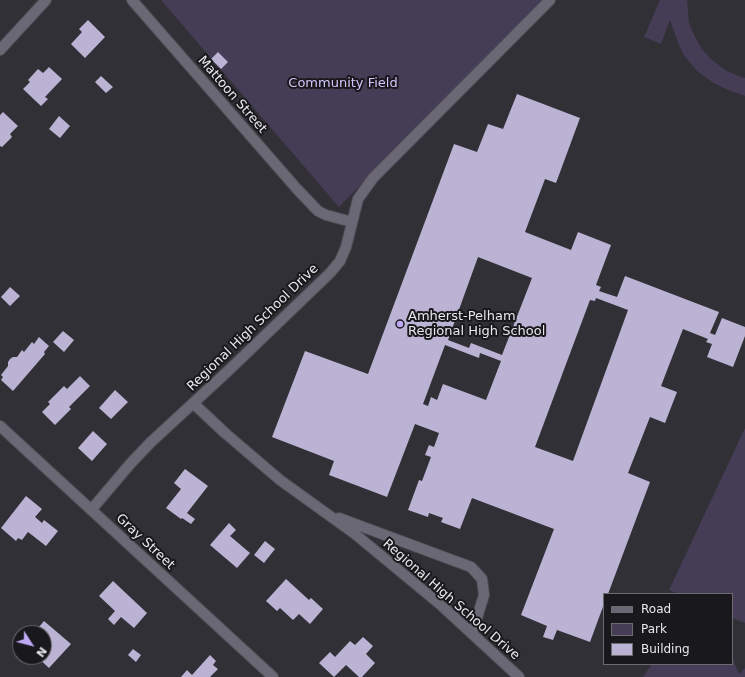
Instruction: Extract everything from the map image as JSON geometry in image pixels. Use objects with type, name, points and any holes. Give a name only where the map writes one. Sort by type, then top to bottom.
[{"type":"street","points":[[0,50],[46,0]]},
{"type":"street","name":"Mattoon Street","points":[[132,0],[314,207],[326,216],[352,222]]},
{"type":"street","name":"Regional High School Drive","points":[[519,677],[442,606],[367,544],[327,513],[280,480],[225,433],[193,403],[330,273],[340,261],[346,246],[358,199],[373,178],[550,0]]},
{"type":"street","points":[[91,510],[130,464],[193,403]]},
{"type":"street","name":"Gray Street","points":[[0,426],[273,677]]},
{"type":"street","points":[[327,513],[471,567],[482,579],[484,595],[472,634]]},
{"type":"green space","name":"Community Field","points":[[161,0],[543,0],[339,207]]},
{"type":"green space","points":[[660,0],[687,0],[689,23],[702,49],[712,60],[725,70],[745,78],[745,96],[712,82],[696,70],[683,54],[670,20],[661,44],[644,37]]},
{"type":"green space","points":[[745,428],[745,623],[733,618],[733,593],[676,593],[669,590]]},
{"type":"green space","points":[[733,659],[739,674],[745,668],[745,677],[643,677],[651,665],[733,665]]},
{"type":"building","points":[[88,20],[105,37],[85,58],[71,44],[82,32],[79,29]]},
{"type":"building","points":[[218,52],[228,62],[221,69],[211,59]]},
{"type":"building","points":[[49,67],[62,79],[45,97],[48,99],[41,106],[23,89],[30,82],[28,80],[38,69],[43,73]]},
{"type":"building","points":[[101,76],[113,87],[106,93],[95,82]]},
{"type":"building","points":[[517,94],[580,118],[556,183],[545,179],[525,232],[571,250],[578,232],[611,245],[596,285],[601,287],[599,291],[617,297],[625,276],[719,312],[710,333],[715,335],[722,318],[745,327],[745,336],[733,367],[707,357],[712,344],[706,342],[708,339],[683,329],[661,386],[677,392],[665,423],[650,417],[628,473],[650,482],[608,593],[603,593],[603,607],[590,642],[557,630],[553,640],[543,637],[547,626],[521,615],[554,529],[472,498],[460,529],[441,522],[443,518],[429,513],[428,517],[408,510],[419,480],[422,481],[431,457],[425,455],[429,445],[434,447],[439,433],[415,424],[387,497],[329,475],[334,461],[272,437],[305,351],[368,374],[454,144],[477,152],[488,124],[503,129]],"holes":[[[478,257],[532,278],[502,355],[471,343],[469,348],[448,340]],[[596,298],[628,310],[573,461],[535,447],[590,300],[595,301]],[[445,345],[479,358],[480,353],[501,361],[486,400],[443,384],[437,400],[431,397],[428,406],[423,404]]]},
{"type":"building","points":[[3,112],[18,126],[10,134],[12,137],[2,147],[0,146],[0,115]]},
{"type":"building","points":[[59,116],[70,126],[60,138],[49,129]]},
{"type":"building","points":[[10,287],[20,296],[10,306],[1,297]]},
{"type":"building","points":[[63,331],[74,340],[64,352],[53,342]]},
{"type":"building","points":[[39,337],[49,346],[44,352],[45,354],[13,391],[1,380],[3,377],[1,375],[8,366],[10,359],[17,357],[22,350],[24,352],[32,342],[34,344]]},
{"type":"building","points":[[80,376],[90,386],[69,407],[71,409],[55,425],[42,412],[50,404],[48,402],[64,386],[67,389]]},
{"type":"building","points":[[115,390],[128,402],[111,419],[99,408]]},
{"type":"building","points":[[93,431],[107,444],[92,461],[78,448]]},
{"type":"building","points":[[185,469],[208,486],[187,513],[195,519],[191,524],[166,508],[181,489],[174,483]]},
{"type":"building","points":[[26,496],[42,509],[35,517],[42,523],[44,520],[58,531],[46,546],[28,532],[22,540],[18,538],[16,541],[1,528]]},
{"type":"building","points":[[229,523],[236,530],[230,536],[250,553],[237,568],[210,545]]},
{"type":"building","points":[[265,541],[275,549],[264,563],[254,555]]},
{"type":"building","points":[[286,579],[309,600],[311,598],[323,609],[310,624],[299,614],[293,620],[280,608],[277,611],[266,601]]},
{"type":"building","points":[[113,581],[147,613],[134,628],[121,617],[114,625],[108,619],[115,611],[99,596]]},
{"type":"building","points":[[44,621],[49,625],[41,625]]},
{"type":"building","points":[[52,628],[71,644],[52,665]]},
{"type":"building","points":[[363,637],[373,646],[366,654],[375,663],[362,677],[359,677],[346,665],[334,677],[319,663],[330,652],[335,657],[350,641],[355,645]]},
{"type":"building","points":[[133,649],[141,655],[136,662],[128,655]]},
{"type":"building","points":[[210,655],[216,661],[213,665],[218,669],[210,677],[181,677],[187,670],[192,675]]},
{"type":"place","name":"Amherst-Pelham Regional High School","points":[[400,324]]}]
